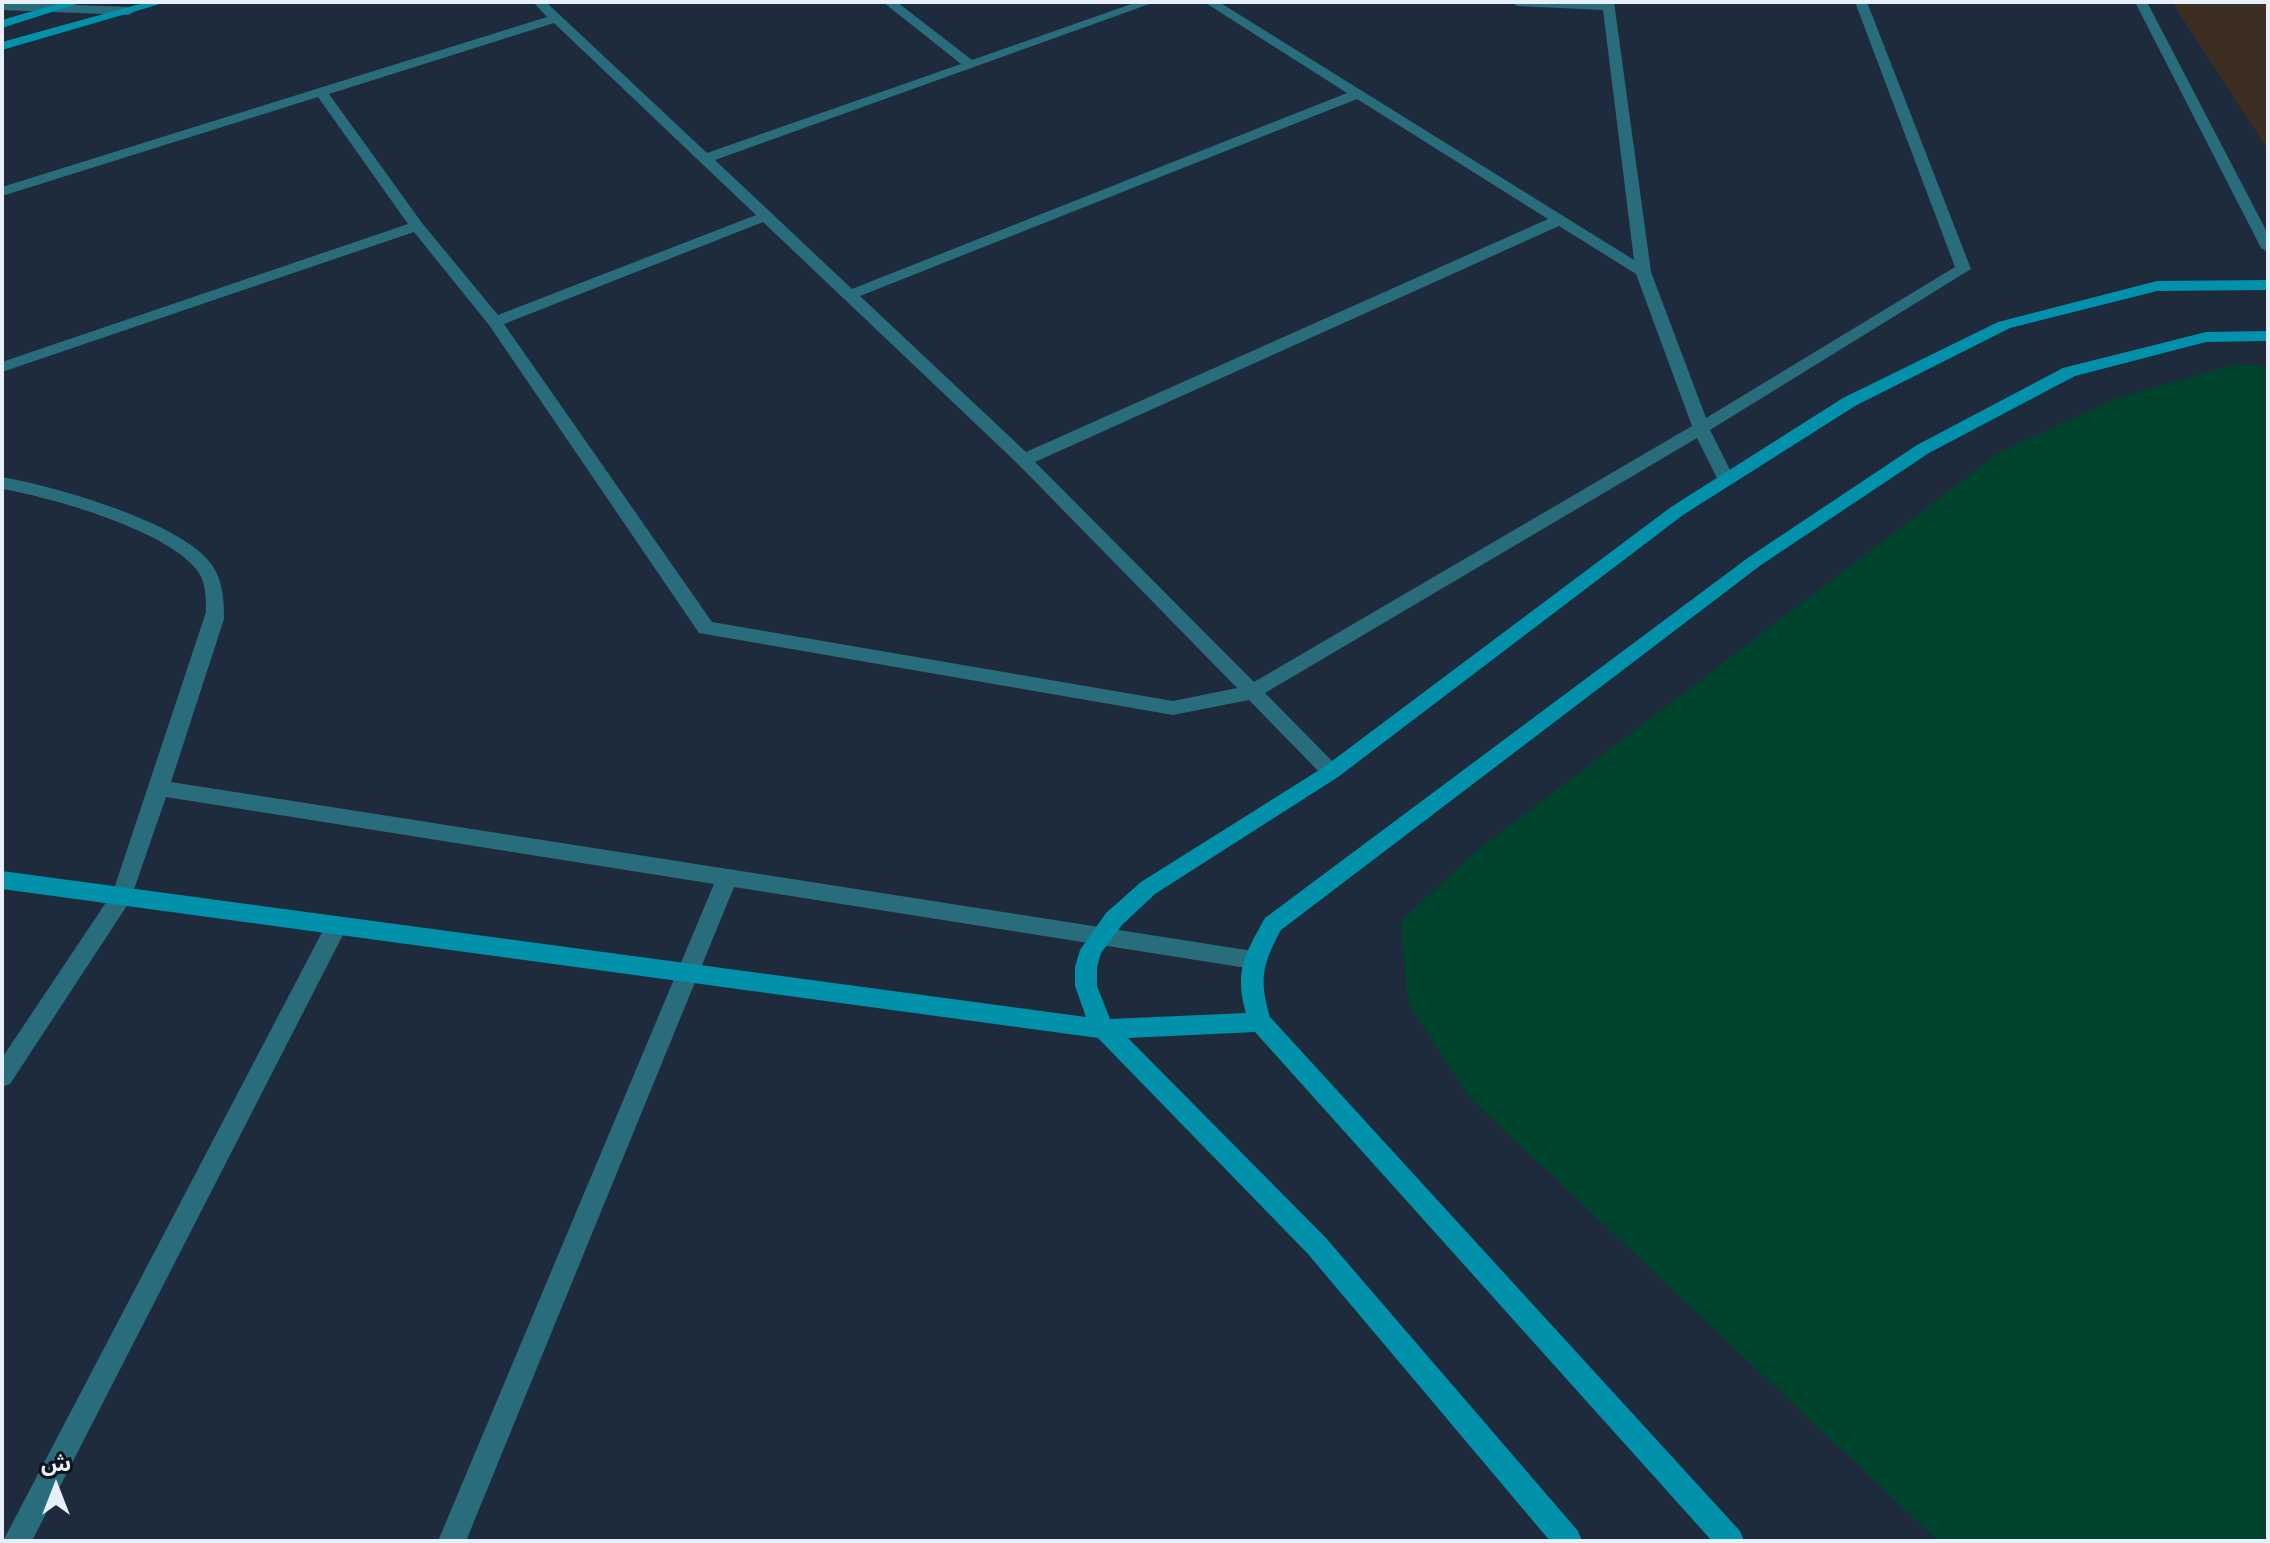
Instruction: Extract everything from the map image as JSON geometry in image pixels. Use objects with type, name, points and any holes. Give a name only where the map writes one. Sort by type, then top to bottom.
[{"type":"main road","points":[[2,24],[77,2]]},
{"type":"main road","points":[[2,46],[161,2]]},
{"type":"main road","points":[[1568,1541],[1317,1246],[1104,1029],[1091,1009],[1084,987],[1089,951],[1122,910],[1176,868],[1331,772],[1677,511],[1849,402],[2004,325],[2157,286],[2268,285]]},
{"type":"main road","points":[[1730,1541],[1260,1022],[1251,991],[1253,960],[1273,924],[1755,561],[1923,449],[2069,372],[2206,337],[2268,336]]},
{"type":"main road","points":[[2,880],[1104,1029],[1260,1022]]},
{"type":"street","points":[[539,2],[1024,460],[1331,772]]},
{"type":"street","points":[[889,2],[970,65]]},
{"type":"street","points":[[704,159],[1149,2]]},
{"type":"street","points":[[1210,2],[1643,272]]},
{"type":"street","points":[[1517,2],[1608,4],[1643,272],[1701,428],[1726,480]]},
{"type":"street","points":[[321,92],[417,226],[495,322],[706,628],[1173,708],[1250,693],[1701,428],[1963,269],[1861,2]]},
{"type":"street","points":[[2141,2],[2268,248]]},
{"type":"street","points":[[2,6],[129,11]]},
{"type":"street","points":[[2,192],[556,18]]},
{"type":"street","points":[[849,295],[1358,94]]},
{"type":"street","points":[[495,322],[765,216]]},
{"type":"street","points":[[1024,460],[1559,220]]},
{"type":"street","points":[[2,367],[417,226]]},
{"type":"street","points":[[2,483],[25,485],[180,544],[204,567],[214,590],[215,619],[123,895],[2,1077]]},
{"type":"street","points":[[158,788],[1253,960]]},
{"type":"street","points":[[452,1541],[727,878]]},
{"type":"street","points":[[17,1541],[337,925]]},
{"type":"shaded area","points":[[2172,2],[2268,2],[2268,150]]},
{"type":"green space","points":[[2236,364],[2268,366],[2268,1541],[1938,1541],[1468,1096],[1408,1002],[1401,921],[1479,849],[2000,452],[2117,398]]}]
